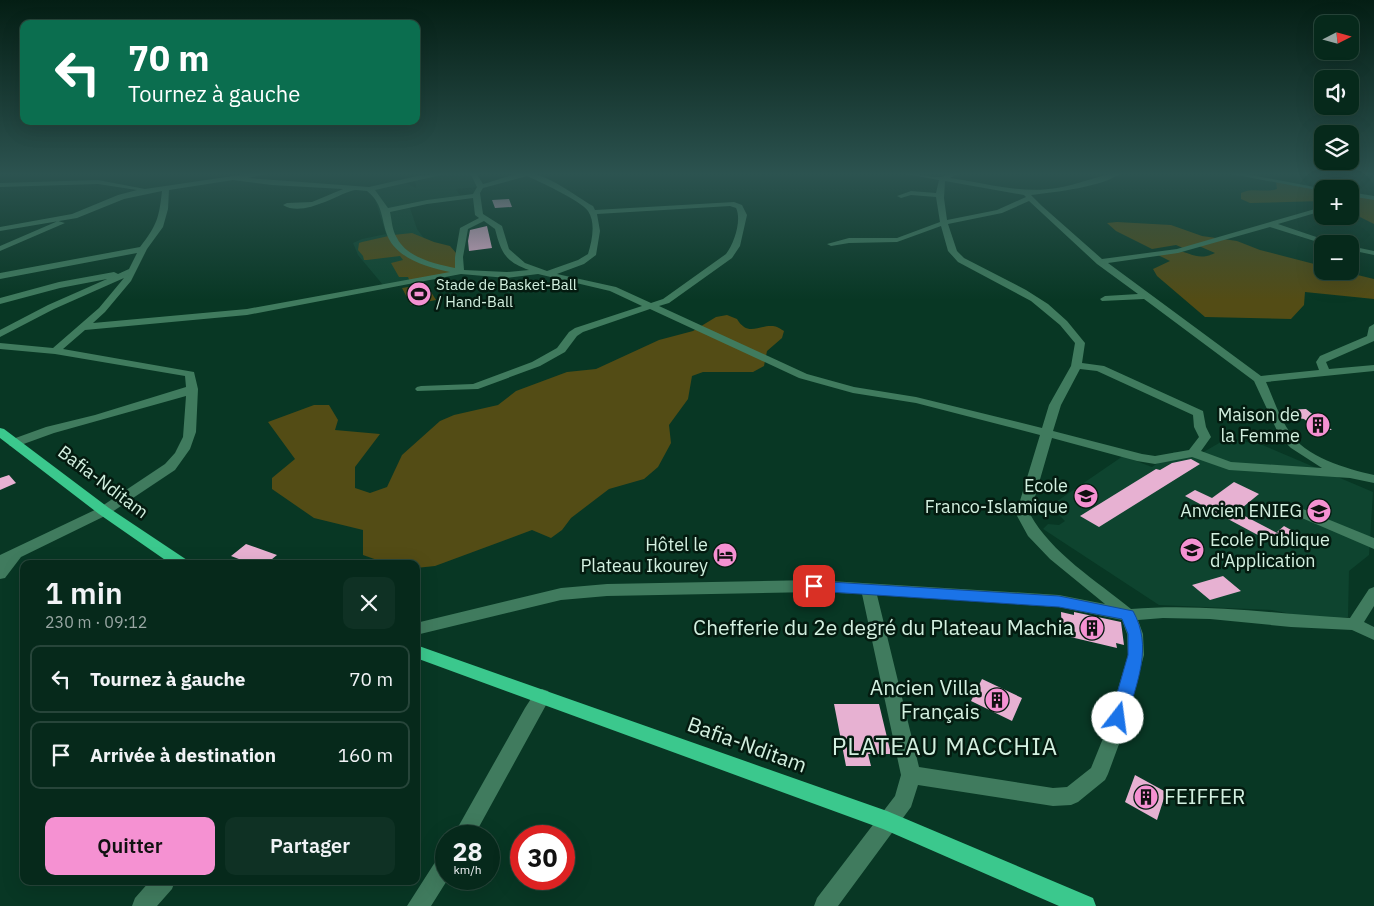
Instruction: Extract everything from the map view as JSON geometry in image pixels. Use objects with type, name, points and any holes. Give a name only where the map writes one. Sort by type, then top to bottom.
[{"type":"main road","name":"Bafia-Nditam","points":[[0,432],[104,511],[176,560]]},
{"type":"main road","name":"Bafia-Nditam","points":[[420,652],[887,822],[1085,906]]},
{"type":"street","points":[[54,351],[83,327],[118,293],[143,249],[159,227],[162,215]]},
{"type":"street","points":[[388,215],[390,233],[397,246],[424,262],[460,271],[509,276],[543,272],[581,262],[592,255],[597,232],[594,215]]},
{"type":"street","points":[[479,215],[499,228],[506,250],[512,258],[522,265],[612,289],[803,376],[853,390],[916,400],[1046,432],[1148,460],[1192,453],[1229,466],[1350,474]]},
{"type":"street","points":[[421,389],[466,388],[506,376],[536,364],[561,350],[573,334],[587,326],[666,301],[729,256],[736,246],[742,215]]},
{"type":"street","points":[[911,775],[1053,797],[1071,796],[1098,774],[1113,736],[1136,655],[1135,634],[1128,615],[1055,555],[1033,533],[1026,524],[1023,514],[1055,405],[1076,366],[1080,343],[1062,320],[1033,297],[961,260],[950,247],[943,215]]},
{"type":"street","points":[[831,244],[862,239],[903,239],[944,223],[981,215]]},
{"type":"street","points":[[1049,215],[1100,262],[1259,380],[1284,434],[1310,458],[1350,474],[1374,480]]},
{"type":"street","points":[[1100,262],[1178,251],[1303,215]]},
{"type":"street","points":[[0,229],[74,216]]},
{"type":"street","points":[[0,249],[74,216]]},
{"type":"street","points":[[460,271],[459,257],[464,228],[483,219]]},
{"type":"street","points":[[1273,225],[1314,238]]},
{"type":"street","points":[[886,252],[885,247],[891,240]]},
{"type":"street","points":[[0,276],[143,249]]},
{"type":"street","points":[[1359,250],[1373,253]]},
{"type":"street","points":[[0,334],[50,307],[132,271]]},
{"type":"street","points":[[83,327],[166,319],[204,318],[251,312],[306,300],[397,286],[460,271]]},
{"type":"street","points":[[0,300],[108,274],[121,276]]},
{"type":"street","points":[[1106,299],[1146,296]]},
{"type":"street","points":[[1325,372],[1321,362],[1324,358],[1372,338],[1374,327]]},
{"type":"street","points":[[0,346],[54,351],[186,372],[191,376],[192,389],[190,435],[176,461],[104,511],[16,555],[0,561]]},
{"type":"street","points":[[1076,366],[1100,368],[1199,413],[1200,427],[1205,437],[1192,453]]},
{"type":"street","points":[[1259,380],[1374,368]]},
{"type":"street","points":[[14,443],[50,430],[99,418],[192,389]]},
{"type":"street","points":[[1292,508],[1374,544]]},
{"type":"street","points":[[0,574],[16,555]]},
{"type":"street","points":[[420,628],[561,594],[607,590],[814,586],[1059,601],[1128,615],[1163,612],[1210,613],[1291,621],[1354,624],[1374,634]]},
{"type":"street","points":[[825,906],[904,800],[911,775],[868,588]]},
{"type":"street","points":[[1354,624],[1374,593]]},
{"type":"street","points":[[470,825],[514,742],[542,696]]},
{"type":"street","points":[[418,906],[435,879]]},
{"type":"street","points":[[143,906],[161,885]]},
{"type":"shaded area","points":[[380,215],[412,215],[417,229],[451,274],[383,285],[358,255],[353,243],[386,234]]},
{"type":"shaded area","points":[[1359,215],[1374,215],[1374,224],[1359,217]]},
{"type":"shaded area","points":[[1107,223],[1171,225],[1202,236],[1237,241],[1260,250],[1314,264],[1314,280],[1359,280],[1359,275],[1374,279],[1374,299],[1305,292],[1304,305],[1291,319],[1205,317],[1157,276],[1153,269],[1170,261],[1156,254],[1181,251],[1203,256],[1215,253],[1199,246],[1183,248],[1176,245],[1152,249],[1116,231]]},
{"type":"shaded area","points":[[412,233],[450,246],[456,253],[462,270],[410,282],[408,277],[399,277],[391,263],[403,260],[400,256],[364,260],[358,250],[359,243],[362,242]]},
{"type":"shaded area","name":"Stade de Basket-Ball / Hand-Ball","points":[[426,284],[436,300],[411,305],[402,288]]},
{"type":"shaded area","points":[[727,315],[737,319],[745,328],[749,329],[773,326],[784,331],[782,338],[767,351],[764,366],[753,372],[703,372],[692,376],[688,399],[669,425],[671,443],[658,467],[644,479],[609,489],[571,518],[562,530],[551,538],[532,530],[435,566],[420,568],[420,560],[377,560],[363,555],[363,530],[314,518],[272,489],[272,478],[295,459],[268,422],[314,405],[329,405],[338,420],[335,430],[380,434],[355,467],[355,488],[370,493],[387,487],[402,455],[440,421],[454,415],[498,405],[516,391],[567,372],[596,369],[659,340],[693,331],[716,317]]},
{"type":"shaded area","name":"Ecole Publique d'Application","points":[[1226,439],[1260,444],[1373,492],[1369,555],[1349,571],[1348,617],[1314,619],[1272,610],[1159,605],[1043,529],[1048,524],[1059,525],[1065,521],[1050,506],[1123,456],[1152,467],[1174,452],[1195,457]]},
{"type":"building","points":[[487,226],[492,248],[469,251],[470,230]]},
{"type":"building","name":"Maison de la Femme","points":[[1306,409],[1332,430],[1318,430],[1304,419],[1291,417],[1282,410]]},
{"type":"building","points":[[1191,459],[1200,464],[1099,527],[1080,516],[1156,469],[1160,470],[1172,463]]},
{"type":"building","points":[[9,475],[16,483],[0,490],[0,478]]},
{"type":"building","points":[[1234,482],[1259,494],[1237,512],[1279,534],[1269,541],[1185,496],[1195,490],[1212,498]]},
{"type":"building","points":[[1284,526],[1300,535],[1294,540],[1277,532]]},
{"type":"building","points":[[246,544],[277,555],[271,560],[242,560],[231,556]]},
{"type":"building","name":"Hôtel le Plateau Ikourey","points":[[718,549],[732,549],[732,561],[718,561]]},
{"type":"building","points":[[1223,576],[1241,591],[1210,600],[1192,585]]},
{"type":"building","name":"Chefferie du 2e degré du Plateau Machia","points":[[1061,612],[1074,615],[1074,612],[1121,622],[1124,645],[1116,643],[1117,648],[1062,635]]},
{"type":"building","name":"Ancien Villa Français","points":[[982,679],[1022,698],[1012,721],[971,701]]},
{"type":"building","points":[[834,704],[879,704],[891,754],[868,754],[871,766],[846,766]]},
{"type":"building","name":"FEIFFER","points":[[1135,775],[1166,792],[1157,820],[1125,802]]},
{"type":"place","name":"Stade de Basket-Ball / Hand-Ball","points":[[419,294]]},
{"type":"place","name":"Maison de la Femme","points":[[1318,425]]},
{"type":"place","name":"Ecole Franco-Islamique","points":[[1086,496]]},
{"type":"place","name":"Anvcien ENIEG","points":[[1319,511]]},
{"type":"place","name":"Ecole Publique d'Application","points":[[1192,550]]},
{"type":"place","name":"Hôtel le Plateau Ikourey","points":[[725,555]]},
{"type":"place","name":"Chefferie du 2e degré du Plateau Machia","points":[[1092,628]]},
{"type":"place","name":"Ancien Villa Français","points":[[997,700]]},
{"type":"place","name":"FEIFFER","points":[[1146,797]]},
{"type":"district","name":"PLATEAU MACCHIA","points":[[945,747]]},
{"type":"route","points":[[814,586],[1059,601],[1128,615],[1135,634],[1136,655],[1118,718]]}]
